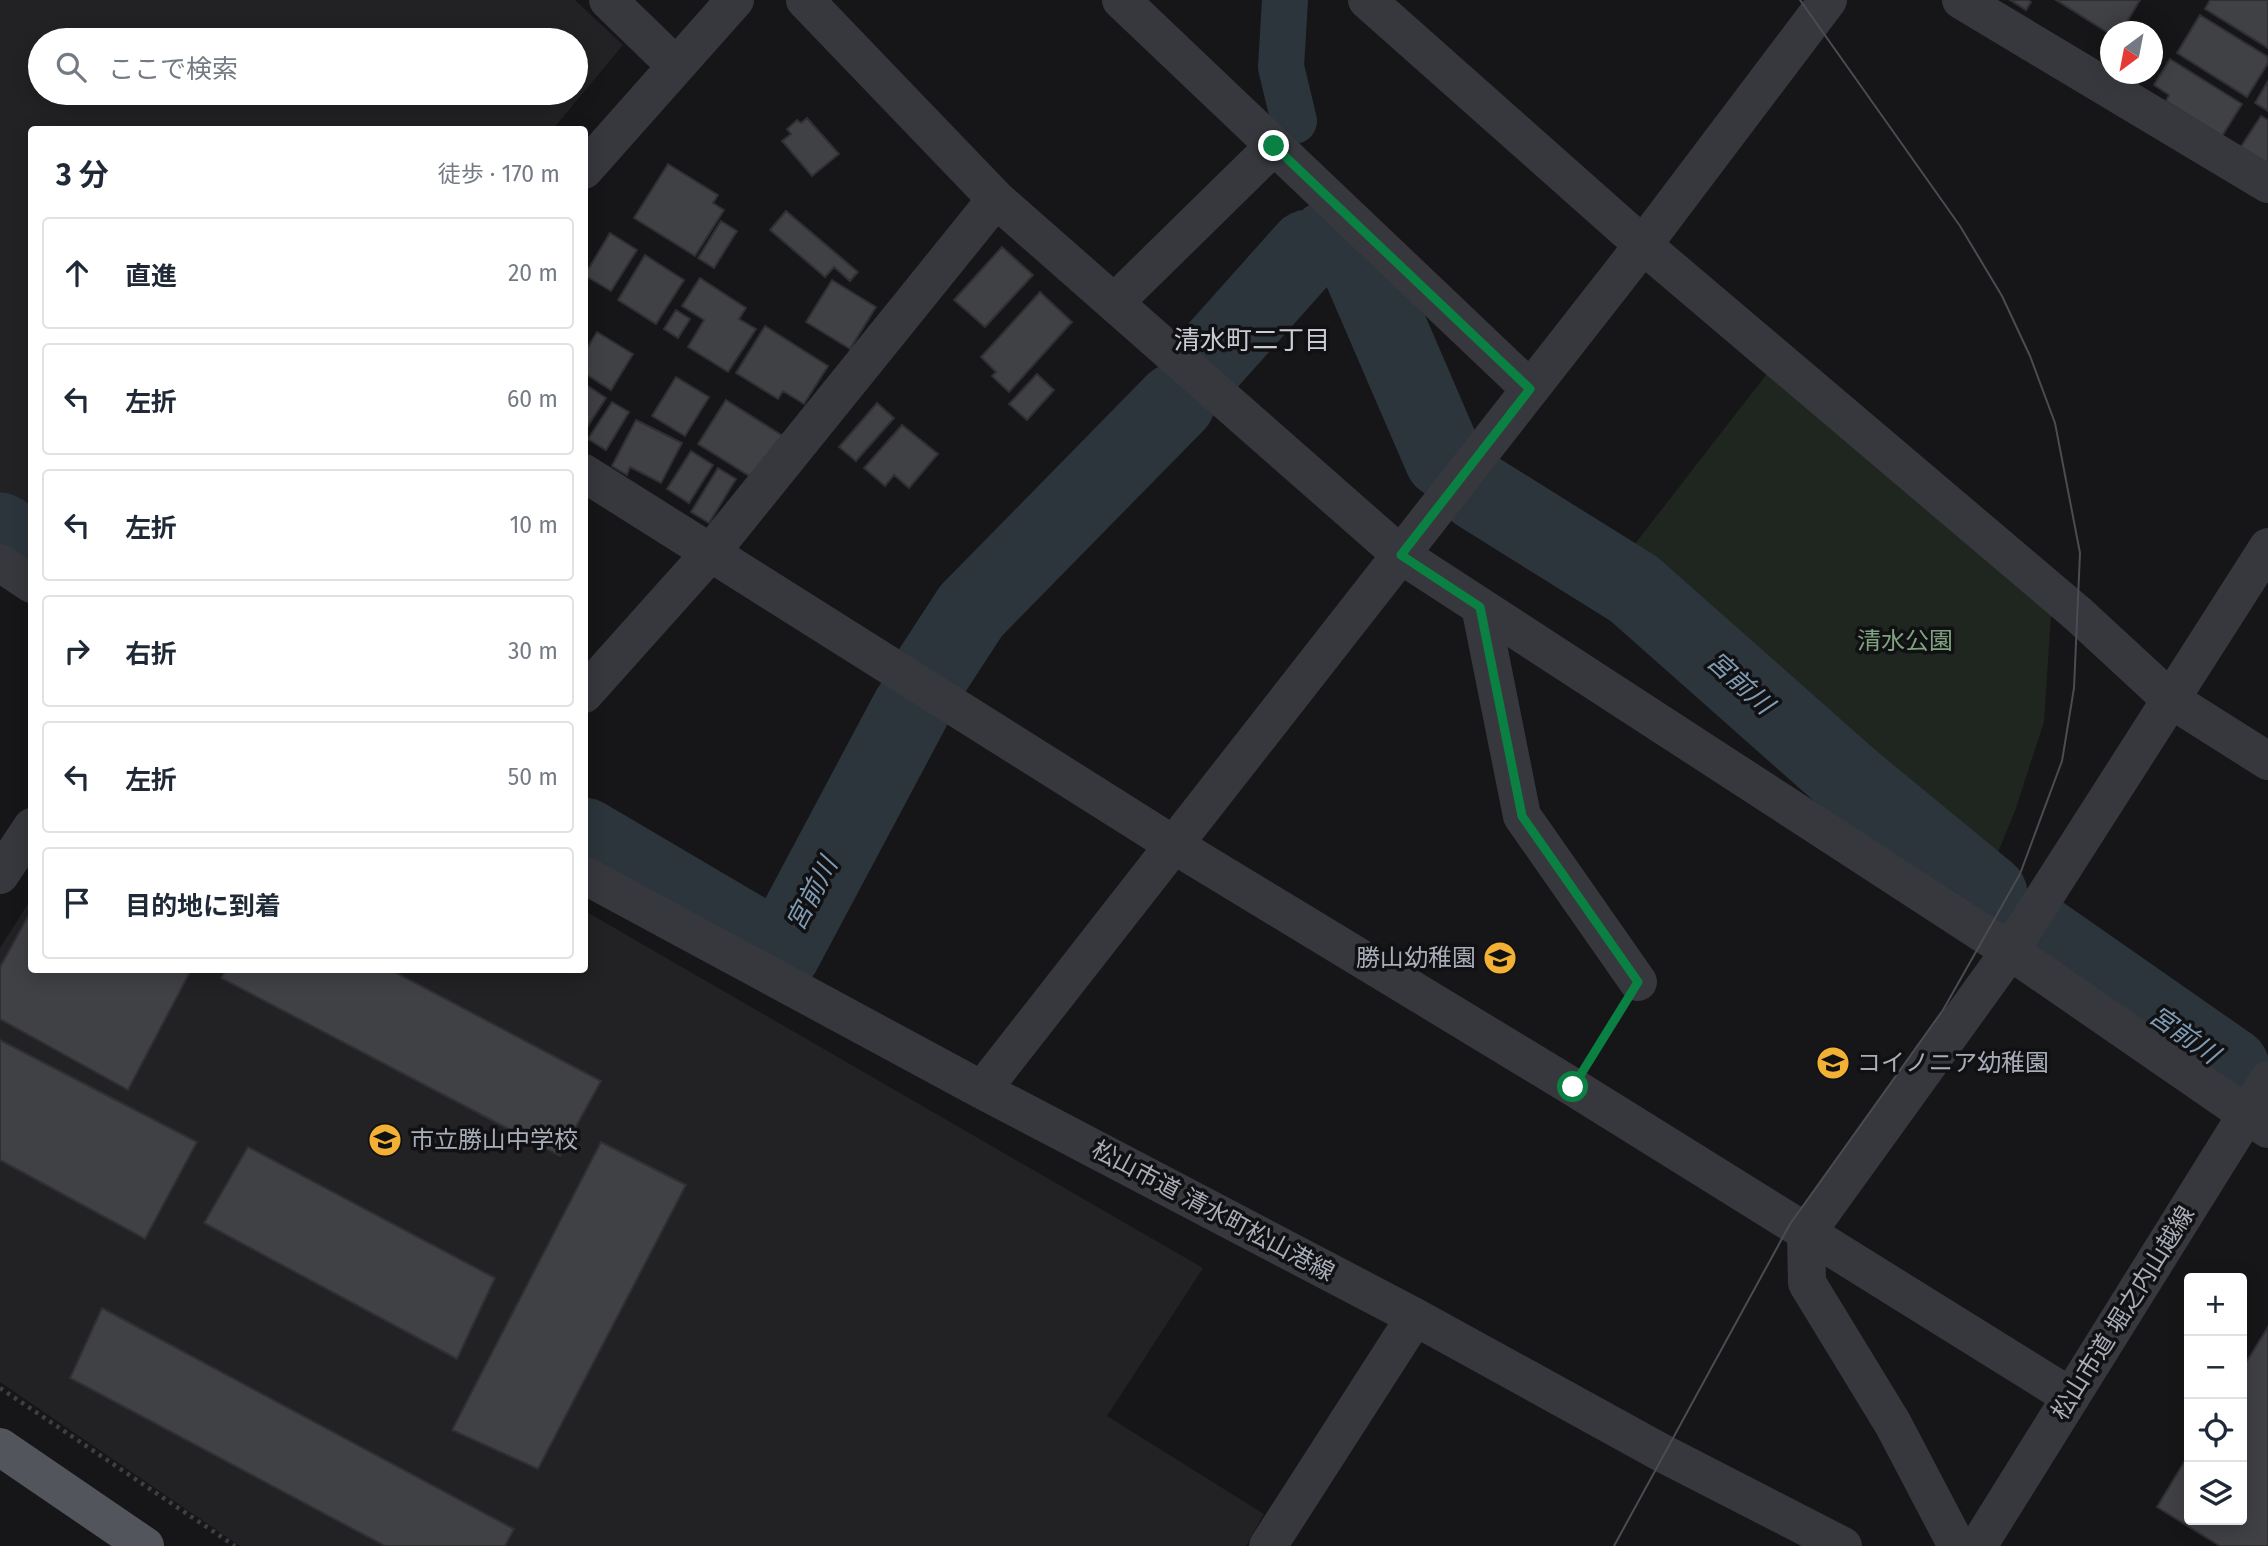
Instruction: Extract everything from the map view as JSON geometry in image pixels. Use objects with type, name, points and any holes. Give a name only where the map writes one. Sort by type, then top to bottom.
[{"type":"main road","points":[[0,1447],[145,1546]]},
{"type":"street","points":[[608,0],[676,66]]},
{"type":"street","points":[[588,165],[735,0]]},
{"type":"street","points":[[805,0],[996,199],[1401,555],[2010,951],[2257,1122]]},
{"type":"street","points":[[1121,0],[1530,389]]},
{"type":"street","points":[[1367,0],[1643,245],[2068,605],[2170,699],[2268,761]]},
{"type":"street","points":[[982,1090],[1643,245],[1828,0]]},
{"type":"street","points":[[1961,0],[2268,184]]},
{"type":"street","points":[[1114,303],[1274,146]]},
{"type":"street","points":[[588,690],[712,551],[996,199]]},
{"type":"street","points":[[588,475],[712,551],[1174,845],[1573,1087],[2071,1397]]},
{"type":"street","points":[[1957,1546],[1893,1424],[1807,1283],[1806,1234],[2010,951],[2268,547]]},
{"type":"street","points":[[0,563],[28,581]]},
{"type":"street","points":[[1480,607],[1522,816],[1638,982]]},
{"type":"street","points":[[0,875],[28,833]]},
{"type":"street","name":"松山市道 清水町松山港線","points":[[588,877],[982,1090],[1415,1317],[1662,1453],[1843,1546]]},
{"type":"street","name":"松山市道 堀之内山越線","points":[[1978,1546],[2071,1397],[2257,1122],[2268,1080]]},
{"type":"street","points":[[1268,1546],[1415,1317]]},
{"type":"path","points":[[1573,1087],[1638,982]]},
{"type":"path","points":[[0,1388],[235,1546]]},
{"type":"shaded area","points":[[0,0],[575,0],[623,45],[588,87],[588,28],[28,28],[28,105],[573,105],[556,126],[28,126],[28,533],[0,516]]},
{"type":"shaded area","points":[[28,904],[28,973],[588,973],[588,913],[1203,1268],[1107,1416],[1264,1514],[1246,1546],[240,1546],[0,1382],[0,948]]},
{"type":"green space","name":"清水公園","points":[[1769,371],[2051,615],[2044,722],[2015,811],[1988,876],[1621,562]]},
{"type":"building","points":[[2010,0],[2028,0],[2031,2],[2026,10]]},
{"type":"building","points":[[2056,0],[2140,0],[2128,21],[2100,21],[2100,28]]},
{"type":"building","points":[[2210,0],[2268,0],[2268,48],[2205,9]]},
{"type":"building","points":[[2200,15],[2268,57],[2268,63],[2247,97],[2177,53]]},
{"type":"building","points":[[2170,59],[2242,104],[2222,136],[2166,101],[2169,95],[2154,85],[2163,84],[2163,70]]},
{"type":"building","points":[[2268,81],[2268,111],[2255,103]]},
{"type":"building","points":[[2261,116],[2268,120],[2268,165],[2240,148]]},
{"type":"building","points":[[807,118],[839,154],[812,176],[782,141],[791,134],[787,129],[797,120],[801,123]]},
{"type":"building","points":[[668,164],[718,195],[713,203],[724,210],[695,256],[634,218]]},
{"type":"building","points":[[786,211],[858,272],[850,281],[834,267],[825,277],[770,230]]},
{"type":"building","points":[[721,221],[737,231],[714,268],[698,258]]},
{"type":"building","points":[[610,233],[637,250],[611,291],[588,277],[589,268]]},
{"type":"building","points":[[1002,247],[1033,275],[985,327],[954,300]]},
{"type":"building","points":[[645,255],[684,280],[656,324],[618,300]]},
{"type":"building","points":[[700,278],[746,308],[739,319],[756,329],[728,372],[688,347],[704,320],[682,306]]},
{"type":"building","points":[[832,280],[876,307],[850,349],[806,322]]},
{"type":"building","points":[[1040,292],[1072,322],[1009,392],[992,376],[996,372],[981,357]]},
{"type":"building","points":[[676,310],[690,319],[678,338],[664,329]]},
{"type":"building","points":[[765,326],[828,366],[804,404],[783,391],[778,399],[736,373]]},
{"type":"building","points":[[597,332],[633,354],[611,390],[588,376],[588,347]]},
{"type":"building","points":[[1037,374],[1054,390],[1027,420],[1009,404]]},
{"type":"building","points":[[676,377],[709,397],[685,436],[652,416]]},
{"type":"building","points":[[588,386],[606,398],[588,426]]},
{"type":"building","points":[[726,400],[783,436],[756,480],[698,444]]},
{"type":"building","points":[[612,402],[629,412],[606,450],[588,439]]},
{"type":"building","points":[[877,403],[894,418],[856,461],[839,447]]},
{"type":"building","points":[[636,420],[682,443],[661,483],[630,467],[627,475],[612,466]]},
{"type":"building","points":[[902,425],[938,454],[909,488],[894,475],[885,486],[864,468]]},
{"type":"building","points":[[691,451],[713,465],[689,503],[667,489]]},
{"type":"building","points":[[718,468],[736,479],[709,523],[691,512]]},
{"type":"building","points":[[28,916],[28,973],[189,973],[128,1090],[0,1019],[0,967]]},
{"type":"building","points":[[224,973],[397,973],[601,1081],[560,1156],[221,978]]},
{"type":"building","points":[[0,1040],[197,1142],[145,1239],[0,1160]]},
{"type":"building","points":[[601,1142],[686,1185],[538,1469],[452,1430]]},
{"type":"building","points":[[248,1147],[495,1278],[457,1359],[204,1223]]},
{"type":"building","points":[[102,1308],[514,1529],[505,1546],[385,1546],[70,1378]]},
{"type":"building","points":[[2268,1327],[2268,1546],[2220,1546],[2186,1525],[2247,1525],[2247,1361]]},
{"type":"building","points":[[2184,1462],[2184,1524],[2157,1507]]},
{"type":"waterway","points":[[1285,0],[1281,67],[1294,121]]},
{"type":"waterway","points":[[1336,215],[1356,255]]},
{"type":"waterway","name":"宮前川","points":[[1329,239],[1356,255],[1444,459]]},
{"type":"waterway","name":"宮前川","points":[[1208,361],[1308,249]]},
{"type":"waterway","name":"宮前川","points":[[930,674],[971,611],[1176,402]]},
{"type":"waterway","name":"宮前川","points":[[1477,491],[1634,589],[1852,782],[1988,894]]},
{"type":"waterway","name":"宮前川","points":[[0,532],[28,550]]},
{"type":"waterway","name":"宮前川","points":[[588,839],[781,953],[911,709]]},
{"type":"waterway","name":"宮前川","points":[[2035,931],[2230,1067]]},
{"type":"tram line","points":[[1614,1546],[1790,1224],[1943,1010],[2020,874],[2062,761],[2074,688],[2080,553],[2055,423],[2030,356],[2002,296],[1960,226],[1800,0]]},
{"type":"place","name":"勝山幼稚園","points":[[1500,958]]},
{"type":"place","name":"コイノニア幼稚園","points":[[1833,1063]]},
{"type":"place","name":"市立勝山中学校","points":[[385,1140]]},
{"type":"district","name":"清水町二丁目","points":[[1252,340]]},
{"type":"route","points":[[1274,146],[1530,389],[1401,555],[1480,607],[1522,816],[1638,982],[1573,1087]]}]
